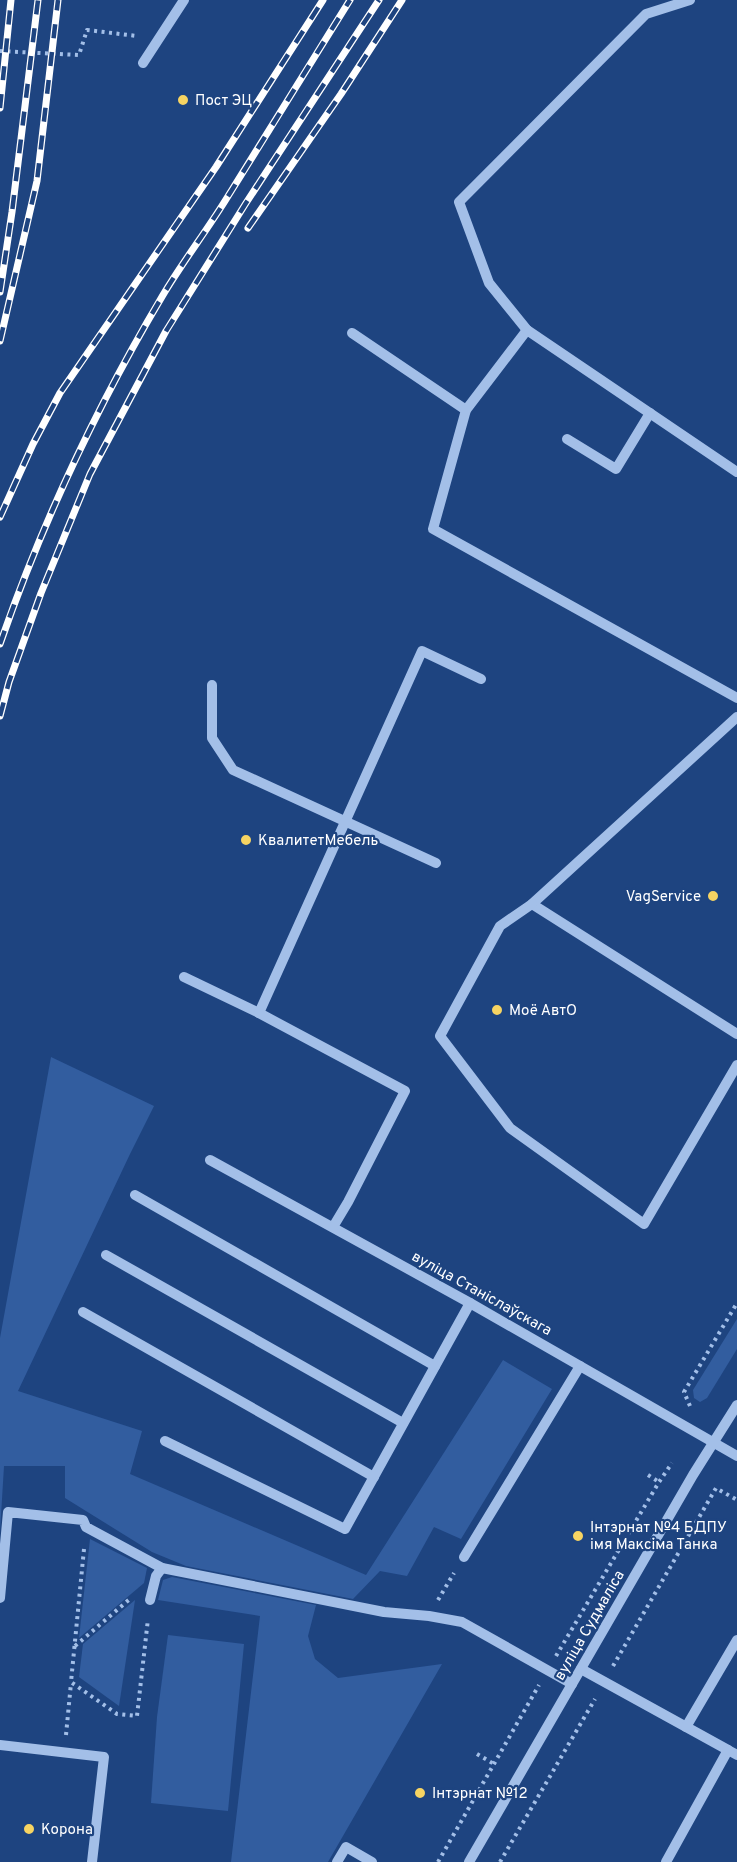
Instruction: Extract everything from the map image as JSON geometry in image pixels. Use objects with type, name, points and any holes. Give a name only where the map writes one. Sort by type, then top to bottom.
[{"type":"street","points":[[143,63],[184,0]]},
{"type":"street","points":[[690,0],[646,14],[459,202],[489,283],[527,330],[737,472]]},
{"type":"street","points":[[527,330],[466,410],[433,529],[737,698]]},
{"type":"street","points":[[352,333],[466,410]]},
{"type":"street","points":[[567,439],[616,469],[650,413]]},
{"type":"street","points":[[259,1013],[422,651],[481,679]]},
{"type":"street","points":[[212,685],[212,738],[233,771],[436,863]]},
{"type":"street","points":[[737,717],[532,904],[500,926],[440,1036],[510,1128],[644,1224],[737,1065]]},
{"type":"street","points":[[532,904],[737,1034]]},
{"type":"street","points":[[184,977],[259,1013],[405,1091],[333,1227]]},
{"type":"street","name":"вуліца Станіслаўскага","points":[[210,1160],[470,1303],[737,1456]]},
{"type":"street","points":[[135,1195],[435,1366]]},
{"type":"street","points":[[106,1255],[403,1423]]},
{"type":"street","points":[[165,1441],[345,1529],[470,1303]]},
{"type":"street","points":[[83,1312],[374,1477]]},
{"type":"street","points":[[464,1557],[580,1366]]},
{"type":"street","name":"вуліца Судмаліса","points":[[469,1862],[737,1405]]},
{"type":"street","points":[[0,1598],[8,1512],[83,1520],[86,1527],[159,1572],[384,1612],[462,1622],[572,1684]]},
{"type":"street","points":[[150,1600],[159,1572]]},
{"type":"street","points":[[686,1727],[737,1640]]},
{"type":"street","points":[[581,1669],[732,1753],[666,1862]]},
{"type":"street","points":[[0,1745],[104,1757],[92,1862]]},
{"type":"street","points":[[337,1862],[346,1847],[372,1862]]},
{"type":"path","points":[[0,51],[78,55],[87,30],[157,39]]},
{"type":"path","points":[[691,1407],[684,1392],[737,1303]]},
{"type":"path","points":[[648,1475],[659,1482]]},
{"type":"path","points":[[716,1488],[737,1500]]},
{"type":"path","points":[[65,1753],[86,1527]]},
{"type":"path","points":[[429,1616],[464,1557]]},
{"type":"path","points":[[75,1647],[159,1572]]},
{"type":"path","points":[[71,1682],[117,1714],[137,1716],[150,1600]]},
{"type":"path","points":[[477,1754],[494,1764]]},
{"type":"shaded area","points":[[51,1057],[154,1106],[18,1391],[142,1431],[130,1474],[366,1575],[503,1360],[552,1389],[461,1539],[434,1527],[407,1576],[380,1571],[353,1599],[186,1566],[152,1552],[65,1498],[65,1466],[4,1466],[0,1532],[0,1338]]},
{"type":"shaded area","points":[[737,1319],[737,1349],[707,1398],[700,1402],[694,1398],[693,1390]]},
{"type":"shaded area","points":[[90,1539],[147,1568],[144,1583],[79,1638]]},
{"type":"shaded area","points":[[172,1577],[316,1605],[308,1636],[315,1659],[338,1678],[442,1664],[328,1862],[231,1862],[260,1616],[158,1600],[163,1580]]},
{"type":"shaded area","points":[[135,1600],[119,1706],[79,1677],[83,1644]]},
{"type":"shaded area","points":[[168,1635],[244,1644],[228,1811],[151,1803],[157,1717]]},
{"type":"railway","points":[[0,108],[11,0]]},
{"type":"railway","points":[[0,292],[38,0]]},
{"type":"railway","points":[[0,341],[37,181],[58,0]]},
{"type":"railway","points":[[0,517],[33,444],[60,393],[216,167],[323,0]]},
{"type":"railway","points":[[0,644],[34,554],[72,466],[116,379],[170,283],[225,201],[350,0]]},
{"type":"railway","points":[[0,716],[9,682],[41,593],[90,474],[166,331],[246,203],[379,0]]},
{"type":"railway","points":[[248,228],[341,94],[402,0]]},
{"type":"place","name":"Пост ЭЦ","points":[[183,100]]},
{"type":"place","name":"КвалитетМебель","points":[[246,840]]},
{"type":"place","name":"VagService","points":[[713,896]]},
{"type":"place","name":"Моё АвтО","points":[[497,1010]]},
{"type":"place","name":"Інтэрнат №4 БДПУ імя Максіма Танка","points":[[578,1536]]},
{"type":"place","name":"Інтэрнат №12","points":[[420,1793]]},
{"type":"place","name":"Корона","points":[[29,1829]]}]
